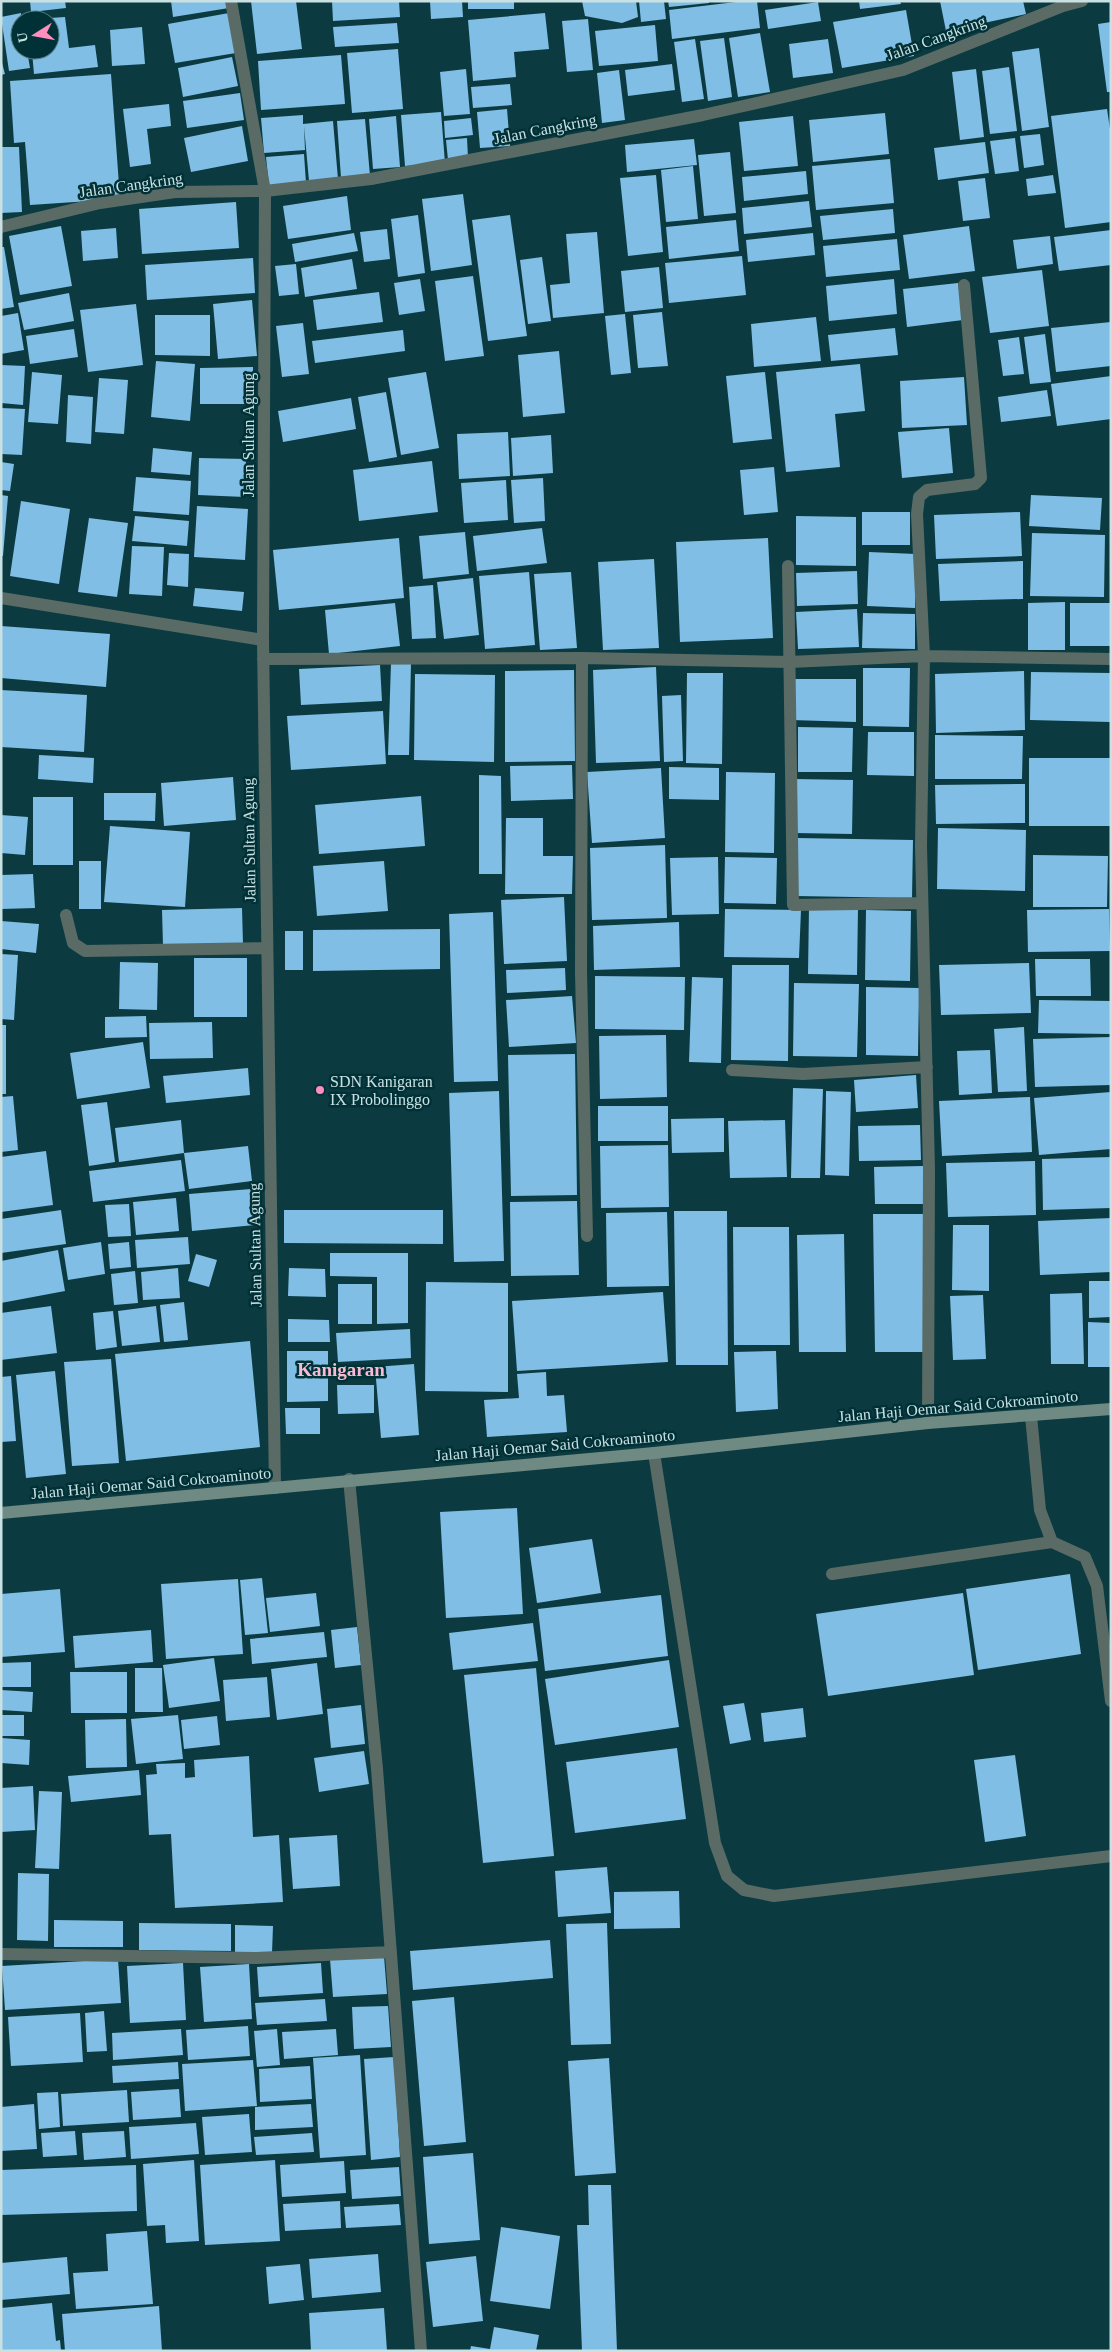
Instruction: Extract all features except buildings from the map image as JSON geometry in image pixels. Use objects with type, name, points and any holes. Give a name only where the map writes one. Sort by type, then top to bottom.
[{"type":"main road","name":"Jalan Haji Oemar Said Cokroaminoto","points":[[1,1513],[654,1452],[928,1423],[1111,1409]]},
{"type":"street","name":"Jalan Sultan Agung","points":[[231,1],[266,192],[263,659],[266,948],[276,1488]]},
{"type":"street","name":"Jalan Cangkring","points":[[1,227],[100,203],[175,192],[266,192],[371,179],[703,114],[903,70],[1063,6],[1082,1]]},
{"type":"street","points":[[928,1423],[929,1169],[921,846],[924,656],[917,514],[919,497],[927,490],[976,484],[981,478],[964,285]]},
{"type":"street","points":[[788,566],[793,905],[922,903]]},
{"type":"street","points":[[1,598],[263,640]]},
{"type":"street","points":[[263,659],[582,658],[789,662],[924,656],[1111,659]]},
{"type":"street","points":[[582,658],[581,972],[586,1236]]},
{"type":"street","points":[[66,915],[73,943],[85,951],[266,948]]},
{"type":"street","points":[[732,1070],[804,1074],[927,1067]]},
{"type":"street","points":[[1031,1416],[1040,1510],[1052,1542]]},
{"type":"street","points":[[654,1452],[715,1843],[727,1876],[744,1890],[774,1896],[1111,1856]]},
{"type":"street","points":[[349,1479],[377,1769],[421,2351]]},
{"type":"street","points":[[832,1574],[1052,1542],[1085,1557],[1097,1586],[1111,1701]]},
{"type":"street","points":[[1,1954],[256,1958],[391,1952]]},
{"type":"place","name":"SDN Kanigaran IX Probolinggo","points":[[320,1090]]},
{"type":"district","name":"Kanigaran","points":[[341,1369]]}]
